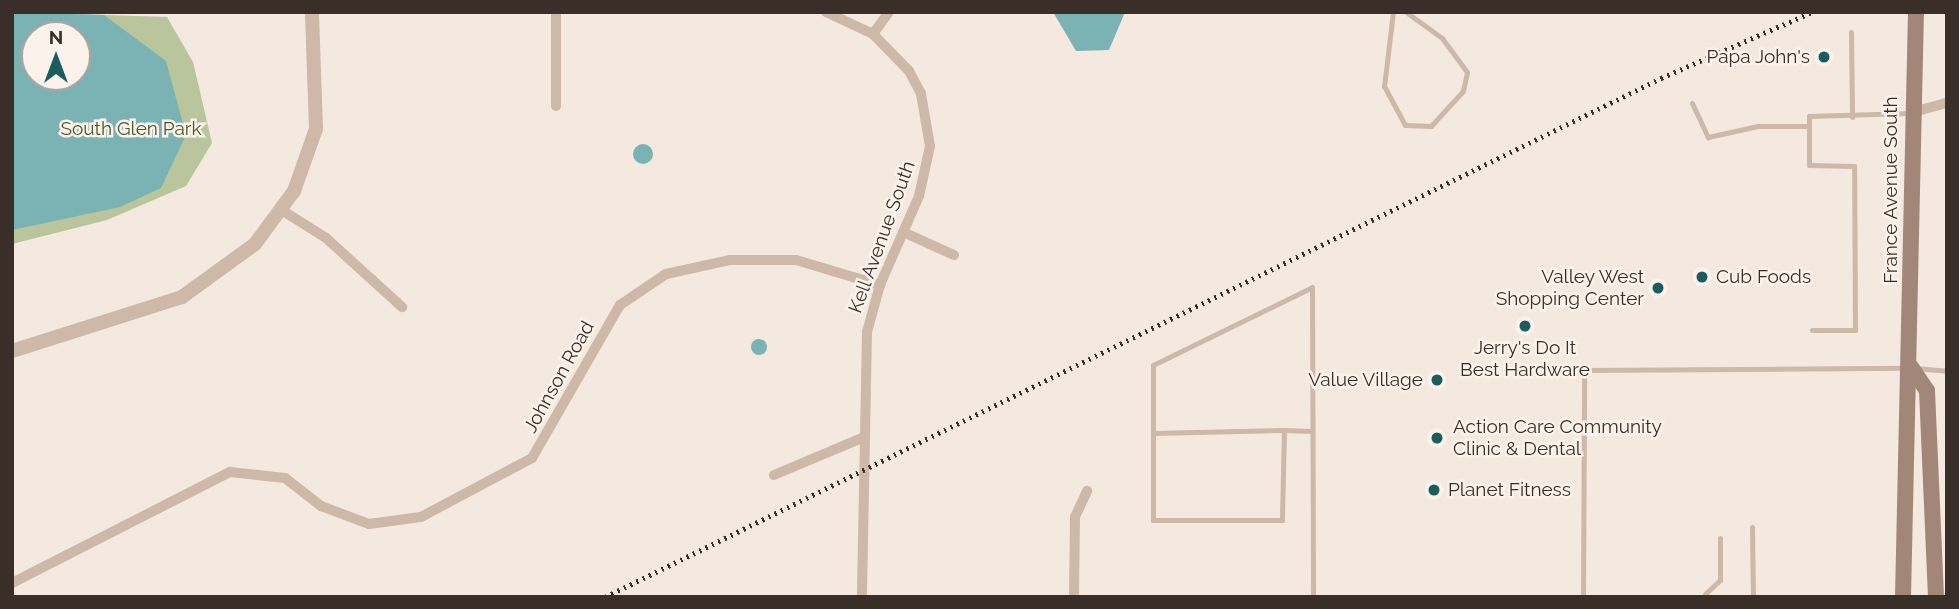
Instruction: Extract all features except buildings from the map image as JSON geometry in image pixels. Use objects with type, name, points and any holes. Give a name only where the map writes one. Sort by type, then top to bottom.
[{"type":"main road","name":"France Avenue South","points":[[1903,597],[1903,400],[1911,367],[1916,12]]},
{"type":"main road","name":"France Avenue South","points":[[1911,367],[1927,391],[1938,593]]},
{"type":"street","points":[[12,351],[181,297],[255,244],[283,211],[316,129],[312,12]]},
{"type":"street","points":[[556,12],[556,106]]},
{"type":"street","points":[[826,12],[873,34],[889,12]]},
{"type":"street","name":"Kell Avenue South","points":[[862,597],[862,438],[867,332],[880,285],[927,172],[928,120],[909,71],[873,34]]},
{"type":"street","points":[[1913,112],[1947,103]]},
{"type":"street","points":[[283,211],[326,238],[402,307]]},
{"type":"street","points":[[902,232],[954,255]]},
{"type":"street","name":"Johnson Road","points":[[12,583],[230,472],[285,478],[344,518],[369,524],[421,517],[532,458],[620,305],[666,274],[730,260],[796,260],[880,285]]},
{"type":"street","points":[[774,475],[862,438]]},
{"type":"street","points":[[1074,597],[1075,517],[1087,491]]},
{"type":"lane","points":[[1392,12],[1384,86],[1405,125],[1431,126],[1464,91],[1467,72],[1442,38],[1406,12]]},
{"type":"lane","points":[[1851,32],[1852,117]]},
{"type":"lane","points":[[1692,103],[1708,137],[1758,126],[1809,126]]},
{"type":"lane","points":[[1812,330],[1854,330],[1854,166],[1809,165],[1809,116],[1852,117],[1913,112]]},
{"type":"lane","points":[[1284,430],[1282,520],[1153,520],[1153,365],[1312,287],[1313,597]]},
{"type":"lane","points":[[1583,597],[1584,370],[1911,367],[1947,371]]},
{"type":"lane","points":[[1153,433],[1312,430]]},
{"type":"lane","points":[[1752,527],[1753,597]]},
{"type":"lane","points":[[1705,594],[1720,580],[1720,538]]},
{"type":"lane","points":[[1673,597],[1687,597]]},
{"type":"green space","name":"South Glen Park","points":[[12,12],[167,17],[193,62],[212,143],[186,186],[107,220],[12,244]]},
{"type":"water","name":"South Glen Park","points":[[12,12],[104,15],[166,61],[186,135],[161,188],[120,207],[12,230]]},
{"type":"water","points":[[1053,12],[1125,12],[1109,50],[1076,51]]},
{"type":"water","points":[[643,144],[650,147],[653,154],[650,161],[643,164],[636,161],[633,154],[636,147]]},
{"type":"water","points":[[756,339],[762,339],[767,347],[765,353],[756,355],[751,350],[751,344]]},
{"type":"railway","points":[[605,597],[1661,78],[1812,12]]},
{"type":"place","name":"Papa John's","points":[[1824,57]]},
{"type":"place","name":"Cub Foods","points":[[1702,277]]},
{"type":"place","name":"Valley West Shopping Center","points":[[1658,288]]},
{"type":"place","name":"Jerry's Do It Best Hardware","points":[[1525,326]]},
{"type":"place","name":"Value Village","points":[[1437,380]]},
{"type":"place","name":"Action Care Community Clinic & Dental","points":[[1437,438]]},
{"type":"place","name":"Planet Fitness","points":[[1434,490]]}]
